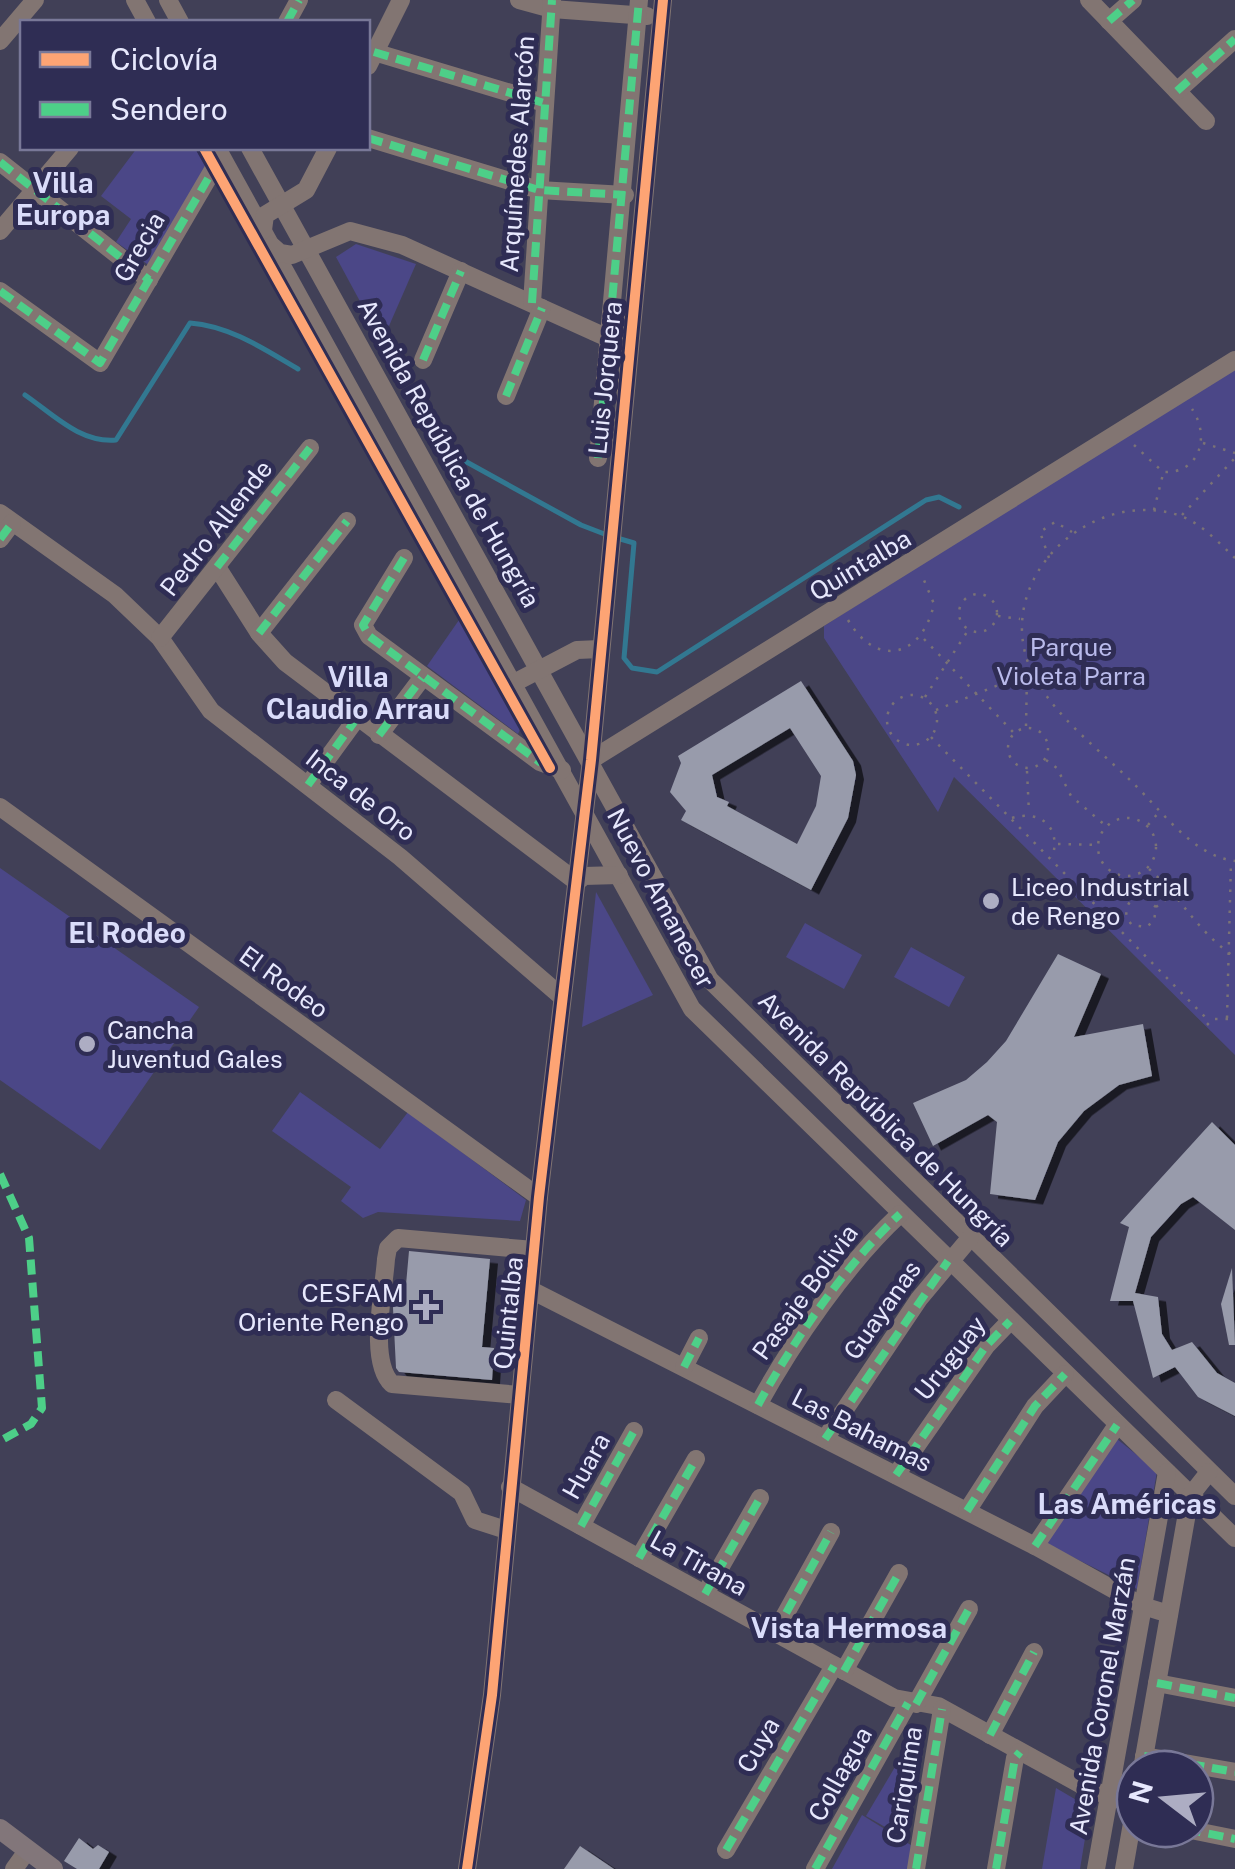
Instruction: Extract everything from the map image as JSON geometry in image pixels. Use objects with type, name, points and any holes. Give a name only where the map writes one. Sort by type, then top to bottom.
[{"type":"main road","points":[[0,1828],[52,1869]]},
{"type":"street","points":[[0,41],[35,0]]},
{"type":"street","points":[[401,0],[371,59],[544,104]]},
{"type":"street","points":[[519,0],[662,9]]},
{"type":"street","points":[[1089,0],[1206,121]]},
{"type":"street","points":[[1109,21],[1133,0]]},
{"type":"street","name":"Arquímedes Alarcón","points":[[506,396],[537,306],[539,190],[552,5]]},
{"type":"street","points":[[598,458],[620,343],[624,196],[639,7]]},
{"type":"street","name":"Luis Jorquera","points":[[590,760],[610,536],[620,343],[662,9]]},
{"type":"street","points":[[1177,91],[1235,39]]},
{"type":"street","points":[[370,139],[539,190],[624,196]]},
{"type":"street","points":[[0,232],[68,150]]},
{"type":"street","name":"Avenida República de Hungría","points":[[251,150],[710,980],[1235,1496]]},
{"type":"street","points":[[327,150],[306,190],[265,215],[267,238],[286,256],[350,231],[402,245],[620,343]]},
{"type":"street","name":"Nuevo Amanecer","points":[[219,152],[692,1008],[1235,1538]]},
{"type":"street","name":"Grecia","points":[[0,291],[100,363],[219,152]]},
{"type":"street","points":[[0,162],[149,280]]},
{"type":"street","points":[[424,360],[462,271]]},
{"type":"street","name":"Quintalba","points":[[467,1869],[492,1695],[539,1197],[590,760],[1235,360]]},
{"type":"street","name":"Pedro Allende","points":[[160,638],[310,448]]},
{"type":"street","points":[[0,540],[6,518]]},
{"type":"street","name":"Inca de Oro","points":[[6,518],[115,595],[160,638],[211,711],[400,857],[562,997]]},
{"type":"street","points":[[259,633],[347,522]]},
{"type":"street","points":[[404,558],[363,624],[370,636],[540,762],[562,770]]},
{"type":"street","points":[[216,567],[259,633],[285,662],[379,735],[577,882],[584,876],[620,875]]},
{"type":"street","points":[[514,683],[576,650],[600,649]]},
{"type":"street","points":[[379,735],[422,678]]},
{"type":"street","points":[[308,785],[357,718]]},
{"type":"street","name":"El Rodeo","points":[[0,807],[539,1197]]},
{"type":"street","points":[[778,1092],[797,1069]]},
{"type":"street","name":"Pasaje Bolivia","points":[[758,1405],[775,1374],[876,1236],[900,1214]]},
{"type":"street","points":[[520,1395],[403,1385],[385,1378],[378,1361],[386,1258],[388,1248],[398,1238],[534,1250]]},
{"type":"street","name":"Guayanas","points":[[825,1439],[948,1261],[970,1238]]},
{"type":"street","name":"Las Bahamas","points":[[530,1290],[1035,1546],[1143,1606],[1170,1614]]},
{"type":"street","name":"Uruguay","points":[[896,1475],[986,1346],[1010,1321]]},
{"type":"street","points":[[684,1368],[700,1338]]},
{"type":"street","points":[[967,1511],[1036,1406],[1065,1374]]},
{"type":"street","points":[[336,1400],[462,1493],[475,1520],[506,1530]]},
{"type":"street","points":[[1035,1546],[1117,1426]]},
{"type":"street","name":"Huara","points":[[581,1526],[634,1431]]},
{"type":"street","points":[[639,1558],[696,1459]]},
{"type":"street","name":"Avenida Coronel Marzán","points":[[1096,1869],[1167,1472]]},
{"type":"street","name":"Avenida Coronel Marzán","points":[[1145,1749],[1190,1496],[1209,1472]]},
{"type":"street","name":"La Tirana","points":[[510,1487],[839,1668],[912,1703],[942,1709],[1115,1801]]},
{"type":"street","points":[[705,1594],[760,1498]]},
{"type":"street","points":[[775,1633],[831,1532]]},
{"type":"street","name":"Cuya","points":[[726,1850],[899,1573]]},
{"type":"street","name":"Collagua","points":[[815,1869],[969,1609]]},
{"type":"street","points":[[990,1735],[1034,1652]]},
{"type":"street","points":[[1157,1684],[1235,1698]]},
{"type":"street","name":"Cariquima","points":[[916,1869],[942,1709]]},
{"type":"street","points":[[996,1869],[1015,1758],[1020,1752]]},
{"type":"street","points":[[14,1869],[27,1850]]},
{"type":"path","points":[[1124,432],[1143,458],[1163,472],[1185,468],[1201,443],[1202,423],[1182,394]]},
{"type":"path","points":[[1182,516],[1235,457],[1201,443]]},
{"type":"path","points":[[1153,512],[1163,472]]},
{"type":"path","points":[[1026,727],[1030,672],[1023,619],[1028,594],[1048,558],[1073,532],[1096,517],[1140,509],[1182,516],[1209,533],[1235,558]]},
{"type":"path","points":[[1048,558],[1039,540],[1046,525],[1055,522],[1073,532]]},
{"type":"path","points":[[842,605],[862,640],[876,649],[910,647],[923,638],[934,604],[914,561]]},
{"type":"path","points":[[986,596],[995,604],[997,616],[986,630],[968,630],[960,614],[968,598],[986,596]]},
{"type":"path","points":[[997,616],[1023,619]]},
{"type":"path","points":[[924,698],[968,630]]},
{"type":"path","points":[[923,638],[1014,733]]},
{"type":"path","points":[[936,711],[1030,672]]},
{"type":"path","points":[[1030,672],[1064,715],[1161,810],[1209,854],[1233,861],[1226,1018]]},
{"type":"path","points":[[912,695],[924,698],[936,711],[938,722],[931,737],[917,746],[900,743],[887,723],[897,700],[912,695]]},
{"type":"path","points":[[1026,727],[1014,733],[1008,745],[1010,758],[1027,768]]},
{"type":"path","points":[[1026,727],[1044,735],[1048,747],[1045,760]]},
{"type":"path","points":[[931,737],[1208,1024],[1235,1019]]},
{"type":"path","points":[[1027,768],[1045,760]]},
{"type":"path","points":[[1045,760],[1057,768],[1070,796],[1106,826]]},
{"type":"path","points":[[1027,768],[1029,815]]},
{"type":"path","points":[[1147,826],[1161,810]]},
{"type":"path","points":[[1010,818],[1029,815],[1051,826],[1056,844],[1052,860]]},
{"type":"path","points":[[1124,818],[1147,826],[1156,849],[1148,868],[1132,876],[1114,874],[1101,861],[1098,846],[1106,826],[1124,818]]},
{"type":"path","points":[[1056,844],[1098,846]]},
{"type":"path","points":[[1148,868],[1174,893],[1198,929],[1235,957]]},
{"type":"path","points":[[1124,934],[1132,925],[1150,925],[1156,908],[1174,893]]},
{"type":"path","points":[[1132,925],[1126,916],[1130,902],[1145,898],[1156,908]]},
{"type":"green space","points":[[136,150],[196,150],[209,172],[150,266],[116,242],[131,219],[101,196]]},
{"type":"green space","points":[[356,244],[416,264],[382,342],[336,257]]},
{"type":"green space","name":"Parque Violeta Parra","points":[[1235,362],[1235,1055],[954,777],[938,812],[824,638],[824,626]]},
{"type":"green space","points":[[459,620],[521,727],[518,734],[427,666]]},
{"type":"green space","name":"Cancha Juventud Gales","points":[[0,868],[199,1007],[100,1150],[0,1080]]},
{"type":"green space","points":[[596,892],[653,995],[582,1027]]},
{"type":"green space","points":[[805,923],[862,955],[844,989],[786,957]]},
{"type":"green space","points":[[911,947],[965,977],[949,1007],[894,977]]},
{"type":"green space","points":[[300,1092],[380,1149],[408,1112],[526,1200],[520,1221],[378,1212],[363,1218],[341,1201],[351,1187],[272,1131]]},
{"type":"green space","points":[[1117,1439],[1157,1471],[1137,1589],[1042,1542]]},
{"type":"green space","points":[[895,1767],[921,1783],[892,1831],[866,1816]]},
{"type":"green space","points":[[1056,1788],[1090,1808],[1080,1869],[1042,1869]]},
{"type":"green space","points":[[862,1815],[914,1847],[909,1869],[832,1869]]},
{"type":"building","points":[[801,681],[853,761],[856,775],[848,818],[811,890],[681,820],[686,811],[670,792],[681,763],[678,756]],"holes":[[[790,728],[821,776],[816,806],[797,844],[727,806],[729,802],[717,797],[712,775]]]},
{"type":"building","points":[[1058,954],[1101,974],[1074,1037],[1143,1024],[1152,1076],[1119,1085],[1084,1111],[1058,1142],[1035,1200],[990,1194],[997,1122],[988,1115],[933,1146],[913,1103],[966,1080],[987,1062],[1006,1041]]},
{"type":"building","points":[[1212,1122],[1235,1145],[1235,1230],[1193,1197],[1181,1204],[1151,1237],[1135,1293],[1158,1297],[1162,1334],[1172,1350],[1192,1342],[1217,1373],[1235,1383],[1235,1416],[1198,1397],[1175,1367],[1153,1378],[1133,1301],[1110,1301],[1129,1227],[1120,1223]]},
{"type":"building","points":[[409,1251],[490,1259],[482,1347],[494,1348],[492,1380],[399,1372],[396,1368],[393,1308],[395,1295],[405,1296]]},
{"type":"building","points":[[1232,1268],[1235,1345],[1229,1345],[1221,1304]]},
{"type":"building","points":[[79,1838],[93,1849],[98,1845],[109,1852],[99,1869],[77,1869],[64,1861]]},
{"type":"building","points":[[580,1846],[614,1869],[564,1869]]},
{"type":"waterway","points":[[25,395],[79,432],[116,440],[190,323],[233,334],[298,369]]},
{"type":"waterway","points":[[463,460],[581,525],[607,535]]},
{"type":"waterway","points":[[617,538],[634,543],[624,658],[632,668],[657,672],[926,500],[939,497],[959,507]]},
{"type":"marked path","points":[[288,20],[299,0]]},
{"type":"marked path","points":[[532,303],[552,0]]},
{"type":"marked path","points":[[598,458],[639,0]]},
{"type":"marked path","points":[[1109,21],[1133,0]]},
{"type":"marked path","points":[[1177,91],[1235,39]]},
{"type":"marked path","points":[[374,52],[544,103]]},
{"type":"marked path","points":[[370,139],[539,190],[625,195]]},
{"type":"marked path","points":[[0,162],[149,280]]},
{"type":"marked path","points":[[0,291],[100,363],[216,165]]},
{"type":"marked path","points":[[423,360],[461,271]]},
{"type":"marked path","points":[[506,396],[542,308]]},
{"type":"marked path","points":[[217,567],[310,448]]},
{"type":"marked path","points":[[259,633],[347,521]]},
{"type":"marked path","points":[[0,539],[12,523]]},
{"type":"marked path","points":[[404,558],[363,625],[369,636],[541,763]]},
{"type":"marked path","points":[[379,735],[422,678]]},
{"type":"marked path","points":[[308,785],[357,718]]},
{"type":"marked path","points":[[0,1174],[29,1238],[42,1408],[31,1424],[0,1441]]},
{"type":"marked path","points":[[758,1405],[822,1304],[900,1214]]},
{"type":"marked path","points":[[825,1439],[948,1261]]},
{"type":"marked path","points":[[896,1475],[986,1346],[1010,1321]]},
{"type":"marked path","points":[[684,1367],[699,1338]]},
{"type":"marked path","points":[[967,1511],[1035,1406],[1065,1374]]},
{"type":"marked path","points":[[1035,1546],[1117,1425]]},
{"type":"marked path","points":[[581,1526],[634,1431]]},
{"type":"marked path","points":[[639,1558],[696,1459]]},
{"type":"marked path","points":[[705,1594],[760,1498]]},
{"type":"marked path","points":[[775,1633],[831,1532]]},
{"type":"marked path","points":[[844,1671],[899,1573]]},
{"type":"marked path","points":[[916,1704],[969,1609]]},
{"type":"marked path","points":[[990,1735],[1034,1652]]},
{"type":"marked path","points":[[726,1850],[834,1666]]},
{"type":"marked path","points":[[1157,1683],[1235,1698]]},
{"type":"marked path","points":[[815,1869],[908,1703]]},
{"type":"marked path","points":[[916,1869],[942,1709]]},
{"type":"marked path","points":[[996,1869],[1015,1758],[1020,1752]]},
{"type":"marked path","points":[[1215,1768],[1235,1772]]},
{"type":"marked path","points":[[1215,1835],[1235,1839]]},
{"type":"cycle path","points":[[467,1869],[492,1695],[539,1197],[591,760],[663,0]]},
{"type":"cycle path","points":[[205,150],[550,768]]},
{"type":"place","name":"Liceo Industrial de Rengo","points":[[991,901]]},
{"type":"place","name":"Cancha Juventud Gales","points":[[87,1044]]},
{"type":"place","name":"CESFAM Oriente Rengo","points":[[426,1307]]},
{"type":"district","name":"Villa Europa","points":[[63,198]]},
{"type":"district","name":"Villa Claudio Arrau","points":[[358,692]]},
{"type":"district","name":"El Rodeo","points":[[127,932]]},
{"type":"district","name":"Las Américas","points":[[1127,1503]]},
{"type":"district","name":"Vista Hermosa","points":[[849,1627]]}]
